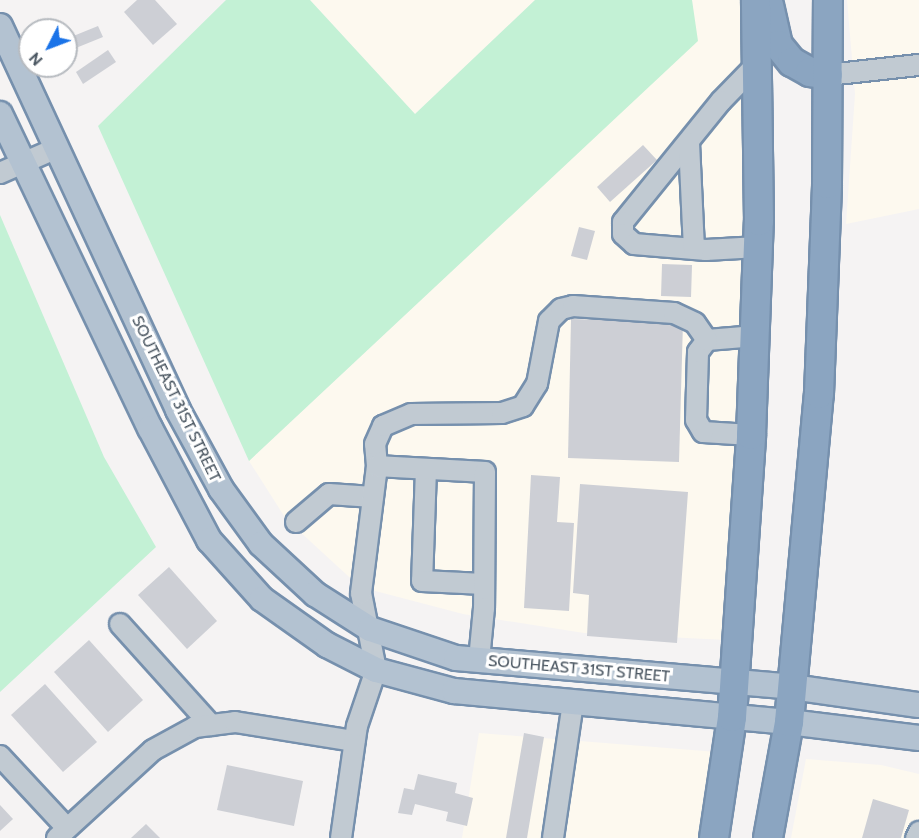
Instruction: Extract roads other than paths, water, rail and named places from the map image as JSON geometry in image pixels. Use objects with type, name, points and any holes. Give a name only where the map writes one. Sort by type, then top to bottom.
[{"type":"highway","points":[[714,838],[735,683],[756,336],[758,63],[756,0]]},
{"type":"highway","points":[[769,0],[778,45],[792,62],[810,72],[828,75]]},
{"type":"highway","points":[[768,838],[789,722],[823,320],[828,0]]},
{"type":"main road","name":"SOUTHEAST 31ST STREET","points":[[0,26],[178,410],[221,489],[261,544],[315,594],[370,629],[456,658],[792,687],[919,705]]},
{"type":"main road","name":"SOUTHEAST 31ST STREET","points":[[0,114],[150,428],[209,540],[262,599],[327,645],[376,670],[454,691],[789,722],[919,738]]},
{"type":"street","points":[[758,63],[634,205],[623,222],[623,234],[634,244],[694,249],[758,247]]},
{"type":"street","points":[[828,75],[919,65]]},
{"type":"street","points":[[688,142],[694,249]]},
{"type":"street","points":[[0,173],[57,148]]},
{"type":"street","points":[[341,838],[354,741],[376,670],[370,629],[361,593],[377,466],[375,444],[383,426],[411,414],[502,413],[523,406],[537,384],[549,321],[561,309],[573,306],[674,313],[695,323],[707,340]]},
{"type":"street","points":[[751,435],[704,432],[696,420],[698,352],[707,340],[756,336]]},
{"type":"street","points":[[377,466],[485,472],[484,584],[478,660]]},
{"type":"street","points":[[426,469],[422,581],[484,584]]},
{"type":"street","points":[[296,522],[329,494],[373,497]]},
{"type":"street","points":[[120,624],[211,725]]},
{"type":"street","points":[[553,838],[573,703]]},
{"type":"street","points":[[0,756],[62,833],[153,750],[195,727],[235,722],[354,741]]},
{"type":"street","points":[[916,838],[919,832]]}]
